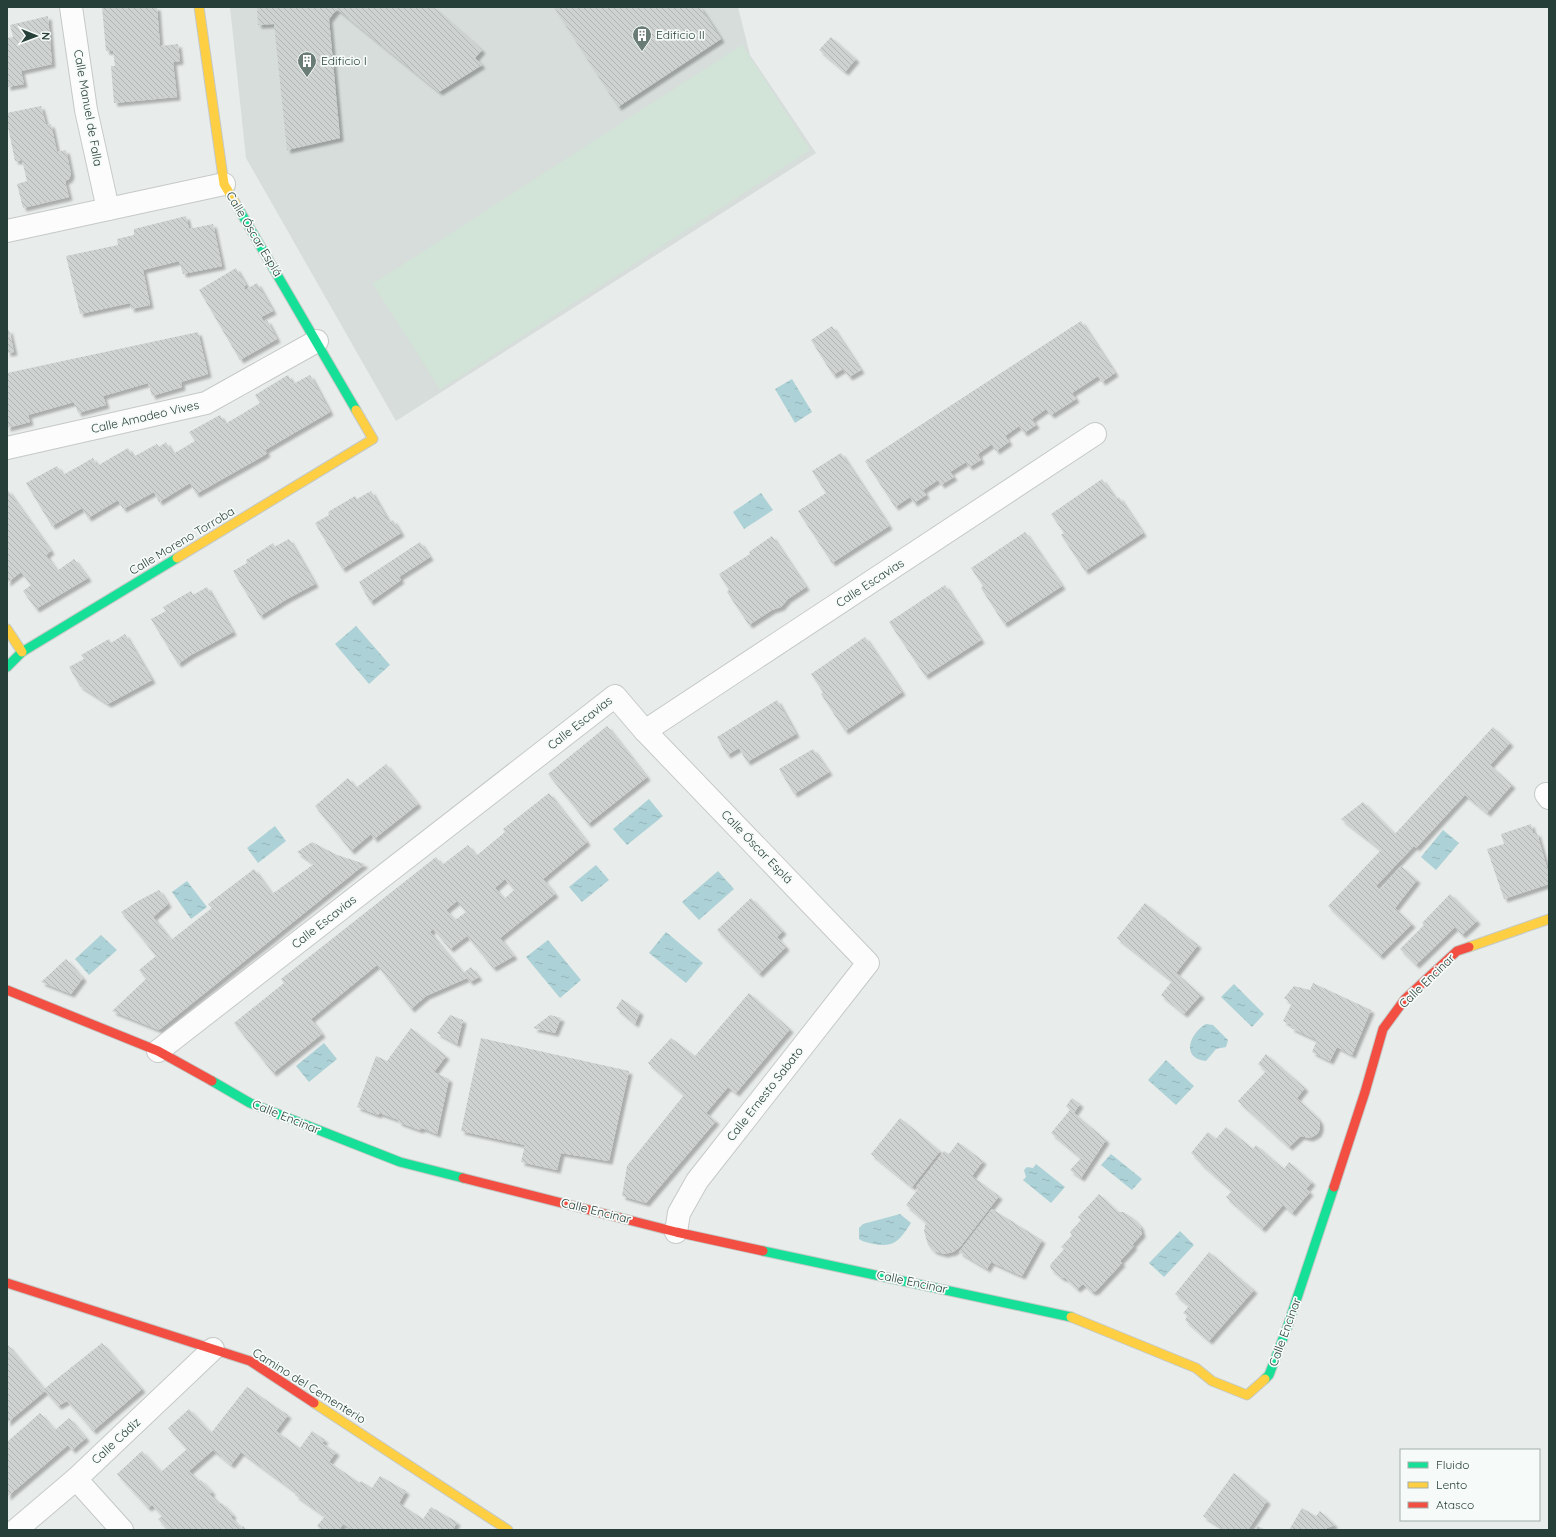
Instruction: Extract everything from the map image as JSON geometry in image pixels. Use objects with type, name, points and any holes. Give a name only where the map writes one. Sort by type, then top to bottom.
[{"type":"street","name":"Calle Manuel de Falla","points":[[71,7],[86,110],[108,209]]},
{"type":"street","name":"Calle Óscar Esplá","points":[[199,7],[224,184],[373,439]]},
{"type":"street","points":[[7,231],[224,184]]},
{"type":"street","name":"Calle Amadeo Vives","points":[[7,448],[206,404],[317,341]]},
{"type":"street","name":"Calle Escavias","points":[[158,1051],[615,696],[645,731],[1095,434]]},
{"type":"street","name":"Calle Moreno Torroba","points":[[7,667],[22,652],[373,439]]},
{"type":"street","points":[[7,629],[22,652]]},
{"type":"street","points":[[7,645],[22,652]]},
{"type":"street","name":"Calle Óscar Esplá","points":[[645,731],[868,963]]},
{"type":"street","name":"Calle Encinar","points":[[7,990],[158,1051],[250,1103],[400,1162],[676,1232],[1074,1318],[1196,1368],[1212,1381],[1247,1395],[1269,1375],[1287,1328],[1365,1092],[1383,1029],[1405,1000],[1457,951],[1549,919]]},
{"type":"street","name":"Calle Ernesto Sabato","points":[[676,1232],[679,1213],[697,1180],[868,963]]},
{"type":"street","name":"Camino del Cementerio","points":[[7,1283],[250,1361],[508,1530]]},
{"type":"street","name":"Calle Cádiz","points":[[16,1530],[76,1479],[213,1349]]},
{"type":"street","points":[[76,1479],[122,1530]]},
{"type":"shaded area","points":[[230,7],[738,7],[750,55],[816,153],[396,421],[246,158]]},
{"type":"green space","points":[[742,45],[810,150],[440,389],[373,284]]},
{"type":"water","points":[[792,379],[812,412],[795,423],[775,389]]},
{"type":"water","points":[[761,493],[773,510],[744,529],[733,512]]},
{"type":"water","points":[[356,626],[390,665],[369,684],[335,644]]},
{"type":"water","points":[[649,799],[663,816],[627,845],[613,829]]},
{"type":"water","points":[[275,826],[286,841],[258,863],[247,848]]},
{"type":"water","points":[[1443,830],[1459,843],[1436,870],[1421,857]]},
{"type":"water","points":[[596,865],[609,880],[582,902],[569,887]]},
{"type":"water","points":[[718,871],[734,889],[699,920],[682,902]]},
{"type":"water","points":[[187,881],[207,907],[191,919],[172,892]]},
{"type":"water","points":[[666,932],[703,963],[686,983],[649,953]]},
{"type":"water","points":[[101,935],[117,950],[89,975],[75,959]]},
{"type":"water","points":[[548,940],[581,980],[560,998],[526,957]]},
{"type":"water","points":[[1234,984],[1264,1014],[1252,1027],[1221,997]]},
{"type":"water","points":[[1206,1024],[1213,1025],[1228,1040],[1226,1047],[1216,1049],[1206,1061],[1198,1059],[1193,1055],[1190,1050],[1190,1045],[1196,1033]]},
{"type":"water","points":[[324,1043],[337,1059],[309,1082],[296,1066]]},
{"type":"water","points":[[1166,1060],[1194,1086],[1176,1105],[1148,1080]]},
{"type":"water","points":[[1111,1154],[1142,1179],[1132,1190],[1101,1165]]},
{"type":"water","points":[[1036,1164],[1065,1187],[1051,1203],[1023,1180],[1026,1177],[1024,1170],[1027,1167],[1033,1168]]},
{"type":"water","points":[[900,1214],[911,1223],[904,1234],[897,1241],[888,1245],[881,1245],[859,1239],[859,1228],[863,1224]]},
{"type":"water","points":[[1180,1231],[1194,1245],[1164,1277],[1149,1263]]},
{"type":"building","points":[[102,7],[157,7],[160,46],[178,44],[180,61],[173,62],[177,97],[114,103],[111,66],[115,66],[113,51],[106,51]]},
{"type":"building","name":"Edificio I","points":[[257,7],[433,7],[482,50],[475,58],[482,65],[439,92],[337,9],[329,19],[340,138],[287,150],[274,24],[258,25]]},
{"type":"building","name":"Edificio II","points":[[554,7],[700,7],[721,39],[618,107]]},
{"type":"building","points":[[48,16],[52,64],[21,71],[24,84],[7,87],[7,38],[13,37],[10,25]]},
{"type":"building","points":[[831,37],[856,59],[845,72],[819,50]]},
{"type":"building","points":[[41,106],[46,125],[51,124],[57,152],[66,150],[71,174],[69,179],[65,181],[69,197],[23,208],[17,184],[27,181],[22,160],[15,161],[7,122],[7,113]]},
{"type":"building","points":[[186,216],[189,229],[213,224],[222,266],[183,274],[179,261],[143,270],[150,305],[131,309],[130,303],[80,314],[66,256],[118,245],[117,239],[134,235],[134,229]]},
{"type":"building","points":[[236,268],[246,285],[244,287],[245,290],[257,283],[273,311],[261,317],[264,322],[267,320],[277,339],[240,360],[199,290]]},
{"type":"building","points":[[1081,321],[1115,373],[1102,382],[1098,376],[1072,393],[1076,399],[1051,415],[1046,409],[1032,419],[1036,425],[1024,433],[1019,426],[1005,436],[1009,442],[996,451],[992,444],[978,454],[981,460],[969,467],[966,462],[950,472],[954,477],[941,485],[938,480],[923,490],[926,495],[914,503],[910,497],[895,507],[865,461]]},
{"type":"building","points":[[832,326],[861,370],[849,377],[843,369],[833,375],[811,340]]},
{"type":"building","points":[[7,330],[9,330],[14,352],[7,353]]},
{"type":"building","points":[[198,332],[208,374],[181,382],[182,387],[152,396],[148,383],[103,396],[106,405],[78,413],[74,402],[28,415],[30,422],[7,428],[7,373]]},
{"type":"building","points":[[288,375],[293,384],[310,375],[330,412],[265,450],[267,453],[263,456],[196,494],[190,483],[159,502],[154,492],[123,509],[118,500],[88,518],[82,508],[52,526],[26,483],[57,466],[63,475],[93,458],[97,466],[128,448],[133,457],[157,444],[159,447],[166,442],[173,454],[195,441],[189,432],[220,415],[225,424],[260,403],[255,395]]},
{"type":"building","points":[[841,453],[889,526],[832,563],[798,511],[826,493],[812,471]]},
{"type":"building","points":[[1102,479],[1116,499],[1119,497],[1143,533],[1085,571],[1061,535],[1064,533],[1051,514]]},
{"type":"building","points":[[7,489],[51,551],[46,555],[57,571],[74,559],[88,578],[36,609],[23,591],[31,585],[21,572],[7,583]]},
{"type":"building","points":[[371,491],[389,522],[393,520],[401,533],[342,569],[315,523],[329,515],[328,512],[355,496],[357,499]]},
{"type":"building","points":[[1025,532],[1062,586],[1004,624],[981,588],[983,586],[971,568]]},
{"type":"building","points":[[772,536],[806,587],[788,599],[781,607],[772,610],[749,625],[727,592],[729,590],[719,574],[750,554],[749,552]]},
{"type":"building","points":[[289,539],[315,584],[260,616],[233,571],[247,563],[246,560],[273,543],[275,547]]},
{"type":"building","points":[[420,542],[430,557],[399,577],[401,580],[370,602],[359,582]]},
{"type":"building","points":[[945,585],[981,640],[925,676],[889,622]]},
{"type":"building","points":[[207,587],[233,632],[191,655],[178,664],[151,619],[166,611],[163,607],[191,591],[193,595]]},
{"type":"building","points":[[125,634],[152,680],[108,704],[80,686],[69,667],[84,659],[81,655],[109,639],[111,643]]},
{"type":"building","points":[[865,637],[902,692],[845,731],[821,694],[823,692],[811,674]]},
{"type":"building","points":[[777,700],[796,734],[747,762],[739,748],[727,755],[717,737]]},
{"type":"building","points":[[607,726],[647,777],[588,824],[548,774]]},
{"type":"building","points":[[1493,727],[1510,743],[1490,765],[1512,785],[1487,813],[1465,795],[1416,848],[1414,846],[1376,886],[1380,890],[1401,866],[1417,880],[1395,908],[1412,924],[1380,956],[1328,906],[1381,850],[1341,819],[1363,802],[1395,834]]},
{"type":"building","points":[[813,749],[829,772],[794,794],[779,769]]},
{"type":"building","points":[[386,764],[418,804],[374,839],[371,834],[351,851],[315,806],[348,778],[356,788]]},
{"type":"building","points":[[549,793],[587,842],[543,879],[555,894],[500,938],[514,956],[493,968],[467,936],[450,949],[433,929],[430,932],[463,973],[471,967],[479,977],[470,982],[467,978],[426,996],[411,1009],[377,965],[311,1019],[322,1034],[273,1073],[234,1023],[284,983],[281,979],[436,857],[442,865],[468,845],[476,856],[505,832],[503,829]],"holes":[[[505,879],[514,890],[504,899],[495,888]],[[457,901],[466,912],[455,920],[446,910]]]},
{"type":"building","points":[[1531,824],[1533,833],[1537,833],[1549,875],[1549,884],[1504,899],[1487,849],[1504,844],[1501,834]]},
{"type":"building","points":[[312,842],[337,855],[365,864],[159,1030],[112,1011],[146,979],[139,970],[156,956],[121,912],[159,890],[168,904],[153,917],[171,940],[212,908],[208,904],[254,869],[272,894],[314,864],[297,852]]},
{"type":"building","points":[[1450,894],[1477,921],[1462,935],[1455,927],[1416,965],[1400,949],[1424,925],[1422,923]]},
{"type":"building","points":[[751,898],[783,931],[777,937],[786,947],[759,974],[717,930]]},
{"type":"building","points":[[1145,903],[1198,945],[1176,973],[1201,995],[1184,1014],[1161,995],[1172,981],[1117,938]]},
{"type":"building","points":[[66,959],[83,978],[71,994],[41,982]]},
{"type":"building","points":[[1313,983],[1371,1010],[1352,1055],[1337,1047],[1330,1061],[1312,1052],[1317,1040],[1291,1028],[1292,1025],[1283,1021],[1292,1003],[1284,998],[1294,986],[1310,990]]},
{"type":"building","points":[[749,993],[790,1029],[736,1093],[728,1087],[706,1113],[716,1121],[646,1203],[622,1196],[627,1166],[684,1095],[648,1063],[671,1038],[695,1056]]},
{"type":"building","points":[[622,999],[640,1012],[635,1024],[616,1008]]},
{"type":"building","points":[[450,1015],[463,1020],[457,1044],[437,1033]]},
{"type":"building","points":[[550,1015],[561,1018],[555,1033],[533,1028]]},
{"type":"building","points":[[411,1028],[446,1056],[434,1072],[449,1079],[437,1134],[422,1128],[420,1130],[398,1122],[399,1120],[379,1113],[378,1115],[357,1107],[376,1056],[387,1061]]},
{"type":"building","points":[[481,1038],[629,1071],[609,1161],[561,1153],[557,1170],[521,1162],[525,1145],[461,1131]]},
{"type":"building","points":[[1266,1054],[1305,1088],[1297,1098],[1317,1117],[1320,1122],[1318,1133],[1309,1138],[1301,1136],[1289,1147],[1238,1101],[1266,1071],[1258,1064]]},
{"type":"building","points":[[1072,1098],[1080,1104],[1074,1113],[1106,1140],[1081,1178],[1070,1170],[1081,1158],[1051,1133],[1070,1110],[1066,1106]]},
{"type":"building","points":[[900,1118],[940,1151],[912,1187],[871,1154]]},
{"type":"building","points":[[1226,1127],[1253,1149],[1256,1145],[1284,1169],[1289,1162],[1312,1182],[1306,1189],[1310,1192],[1292,1213],[1283,1205],[1262,1229],[1226,1197],[1232,1191],[1191,1153],[1208,1132],[1216,1139]]},
{"type":"building","points":[[958,1142],[983,1161],[972,1176],[999,1196],[960,1247],[953,1252],[944,1254],[934,1251],[928,1245],[924,1231],[926,1222],[906,1205],[918,1189],[916,1187],[944,1151],[949,1154]]},
{"type":"building","points":[[1099,1194],[1118,1212],[1123,1212],[1133,1218],[1140,1226],[1142,1234],[1132,1245],[1134,1246],[1120,1261],[1122,1263],[1096,1291],[1092,1292],[1083,1284],[1077,1289],[1065,1278],[1062,1278],[1051,1269],[1050,1265],[1064,1249],[1061,1247],[1072,1235],[1070,1232],[1081,1220],[1078,1217]]},
{"type":"building","points":[[992,1209],[1042,1240],[1022,1276],[991,1262],[987,1269],[959,1252]]},
{"type":"building","points":[[1209,1252],[1254,1290],[1209,1341],[1185,1320],[1188,1316],[1183,1313],[1189,1306],[1175,1294]]},
{"type":"building","points":[[102,1343],[142,1389],[93,1431],[67,1401],[58,1406],[45,1391],[7,1423],[7,1344],[44,1389]]},
{"type":"building","points":[[247,1387],[288,1415],[276,1431],[300,1448],[312,1431],[325,1440],[322,1443],[336,1452],[329,1462],[360,1483],[361,1481],[372,1488],[380,1476],[406,1491],[399,1503],[423,1519],[431,1507],[457,1522],[453,1530],[354,1530],[343,1524],[339,1530],[321,1530],[317,1526],[325,1516],[295,1495],[297,1493],[241,1452],[231,1465],[213,1450],[189,1471],[199,1481],[201,1480],[212,1492],[210,1494],[220,1504],[222,1503],[233,1515],[231,1517],[241,1528],[243,1526],[246,1530],[175,1530],[173,1528],[168,1530],[158,1519],[162,1516],[152,1505],[148,1508],[117,1474],[142,1451],[161,1472],[187,1449],[168,1428],[189,1409],[211,1433]]},
{"type":"building","points":[[40,1413],[55,1430],[69,1418],[86,1438],[72,1450],[68,1445],[7,1497],[7,1442]]},
{"type":"building","points":[[1234,1473],[1267,1501],[1248,1530],[1225,1530],[1203,1516]]},
{"type":"building","points":[[1302,1508],[1316,1516],[1320,1511],[1335,1525],[1325,1530],[1289,1530]]},
{"type":"building","points":[[1258,1526],[1265,1530],[1255,1530]]},
{"type":"traffic: fast","points":[[237,206],[356,410]]},
{"type":"traffic: fast","points":[[7,667],[22,652],[177,558]]},
{"type":"traffic: fast","points":[[212,1081],[250,1103],[400,1162],[463,1178]]},
{"type":"traffic: fast","points":[[1265,1379],[1269,1375],[1287,1328],[1334,1187]]},
{"type":"traffic: fast","points":[[763,1251],[1071,1317]]},
{"type":"traffic: slow","points":[[199,7],[224,184],[237,206]]},
{"type":"traffic: slow","points":[[177,558],[373,439],[356,410]]},
{"type":"traffic: slow","points":[[7,629],[22,652]]},
{"type":"traffic: slow","points":[[1469,947],[1549,919]]},
{"type":"traffic: slow","points":[[1071,1317],[1196,1368],[1212,1381],[1247,1395],[1265,1379]]},
{"type":"traffic: slow","points":[[314,1403],[508,1530]]},
{"type":"traffic: jam","points":[[1334,1187],[1365,1092],[1383,1029],[1405,999],[1457,951],[1469,947]]},
{"type":"traffic: jam","points":[[7,990],[158,1051],[212,1081]]},
{"type":"traffic: jam","points":[[463,1178],[676,1232],[763,1251]]},
{"type":"traffic: jam","points":[[7,1283],[250,1361],[314,1403]]},
{"type":"place","name":"Edificio II","points":[[642,52]]},
{"type":"place","name":"Edificio I","points":[[307,78]]}]
